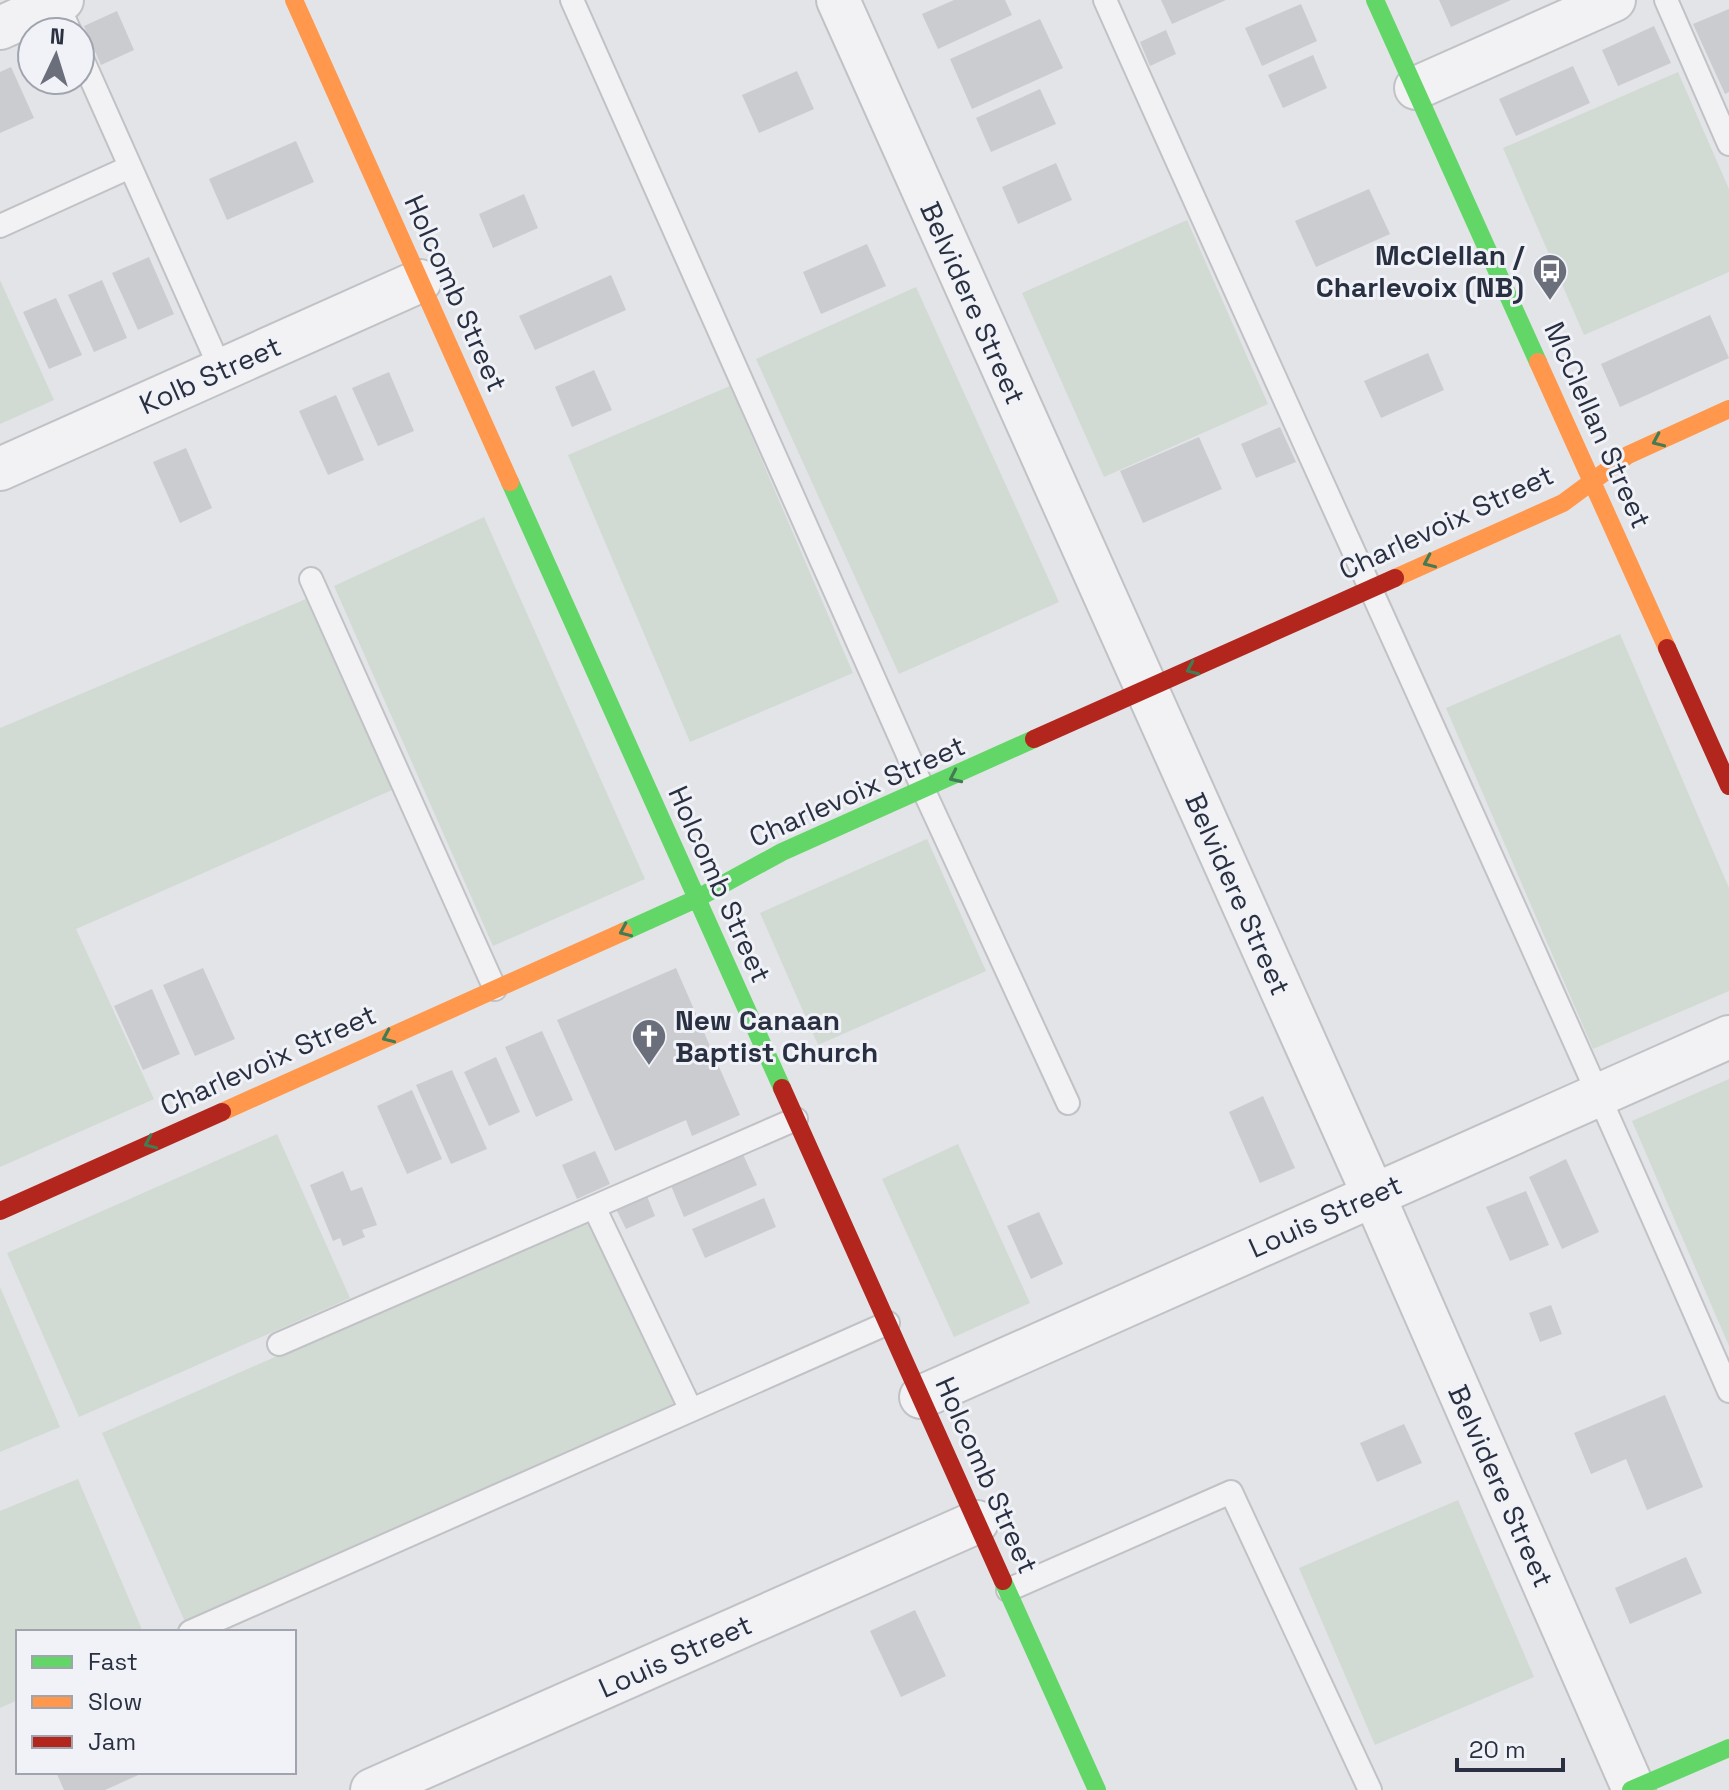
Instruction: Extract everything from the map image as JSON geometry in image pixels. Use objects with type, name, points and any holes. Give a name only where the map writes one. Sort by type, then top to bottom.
[{"type":"street","name":"Holcomb Street","points":[[294,0],[1097,1790]]},
{"type":"street","name":"Belvidere Street","points":[[838,0],[1373,1194],[1633,1790]]},
{"type":"street","name":"McClellan Street","points":[[1375,0],[1729,786]]},
{"type":"street","points":[[1416,88],[1614,0]]},
{"type":"street","points":[[0,28],[61,9]]},
{"type":"street","name":"Kolb Street","points":[[0,469],[420,281]]},
{"type":"street","name":"Charlevoix Street","points":[[0,1211],[696,899],[782,852],[1563,503],[1628,455],[1729,409]]},
{"type":"street","name":"Louis Street","points":[[921,1397],[1729,1037]]},
{"type":"street","name":"Louis Street","points":[[372,1790],[977,1522]]},
{"type":"street","points":[[1633,1790],[1729,1748]]},
{"type":"lane","points":[[572,0],[924,791],[1068,1103]]},
{"type":"lane","points":[[1105,0],[1368,589],[1600,1094],[1729,1391]]},
{"type":"lane","points":[[1666,0],[1729,144]]},
{"type":"lane","points":[[96,90],[221,370]]},
{"type":"lane","points":[[0,226],[130,167]]},
{"type":"lane","points":[[311,579],[495,989]]},
{"type":"lane","points":[[279,1344],[796,1119]]},
{"type":"lane","points":[[594,1207],[691,1410]]},
{"type":"lane","points":[[195,1630],[888,1323]]},
{"type":"lane","points":[[1008,1590],[1231,1492],[1370,1790]]},
{"type":"shaded area","points":[[1678,72],[1729,189],[1729,272],[1584,335],[1503,148]]},
{"type":"shaded area","points":[[1187,220],[1268,404],[1104,477],[1022,293]]},
{"type":"shaded area","points":[[0,280],[54,400],[0,424]]},
{"type":"shaded area","points":[[916,287],[1059,602],[899,674],[756,359]]},
{"type":"shaded area","points":[[730,386],[853,673],[690,742],[568,455]]},
{"type":"shaded area","points":[[484,517],[645,879],[493,946],[334,586]]},
{"type":"shaded area","points":[[306,599],[392,790],[76,929],[154,1099],[0,1167],[0,728]]},
{"type":"shaded area","points":[[1620,634],[1729,888],[1729,991],[1593,1049],[1446,708]]},
{"type":"shaded area","points":[[927,839],[986,971],[818,1045],[760,913]]},
{"type":"shaded area","points":[[1729,1079],[1729,1346],[1632,1121]]},
{"type":"shaded area","points":[[277,1134],[350,1298],[79,1417],[7,1253]]},
{"type":"shaded area","points":[[958,1144],[1030,1303],[954,1337],[882,1179]]},
{"type":"shaded area","points":[[593,1217],[676,1406],[185,1622],[102,1433]]},
{"type":"shaded area","points":[[0,1287],[60,1427],[0,1452]]},
{"type":"shaded area","points":[[78,1479],[142,1630],[16,1630],[16,1701],[0,1708],[0,1511]]},
{"type":"shaded area","points":[[1458,1500],[1534,1677],[1375,1745],[1299,1568]]},
{"type":"building","points":[[954,0],[1005,0],[1012,15],[938,49],[922,14]]},
{"type":"building","points":[[1161,0],[1226,0],[1172,24]]},
{"type":"building","points":[[1439,0],[1511,0],[1451,27]]},
{"type":"building","points":[[1301,4],[1317,41],[1262,66],[1245,28]]},
{"type":"building","points":[[1729,9],[1729,92],[1725,94],[1693,24]]},
{"type":"building","points":[[117,11],[134,50],[101,65],[96,54],[96,21]]},
{"type":"building","points":[[1040,19],[1063,68],[972,109],[950,59]]},
{"type":"building","points":[[1654,26],[1671,63],[1618,86],[1602,50]]},
{"type":"building","points":[[1166,30],[1176,54],[1150,66],[1140,42]]},
{"type":"building","points":[[1313,55],[1327,88],[1283,108],[1268,75]]},
{"type":"building","points":[[1573,66],[1590,103],[1516,136],[1499,99]]},
{"type":"building","points":[[11,67],[16,78],[16,96],[24,96],[34,118],[0,133],[0,72]]},
{"type":"building","points":[[797,71],[814,109],[759,133],[742,95]]},
{"type":"building","points":[[1040,89],[1056,124],[991,152],[976,118]]},
{"type":"building","points":[[296,141],[314,182],[227,220],[209,179]]},
{"type":"building","points":[[1056,163],[1072,200],[1018,224],[1002,187]]},
{"type":"building","points":[[1369,189],[1390,234],[1316,267],[1295,221]]},
{"type":"building","points":[[524,194],[538,228],[493,248],[479,214]]},
{"type":"building","points":[[867,244],[886,286],[821,314],[803,272]]},
{"type":"building","points":[[149,257],[174,314],[138,330],[112,273]]},
{"type":"building","points":[[611,275],[626,310],[535,350],[519,316]]},
{"type":"building","points":[[102,280],[127,338],[94,352],[68,295]]},
{"type":"building","points":[[56,298],[82,355],[49,369],[23,312]]},
{"type":"building","points":[[1710,315],[1729,358],[1620,407],[1601,364]]},
{"type":"building","points":[[1428,353],[1444,390],[1381,418],[1364,381]]},
{"type":"building","points":[[594,370],[612,410],[572,427],[555,387]]},
{"type":"building","points":[[389,372],[414,431],[378,446],[352,388]]},
{"type":"building","points":[[336,395],[364,460],[328,475],[299,411]]},
{"type":"building","points":[[1280,427],[1296,462],[1256,478],[1241,444]]},
{"type":"building","points":[[1199,437],[1222,489],[1143,523],[1120,471]]},
{"type":"building","points":[[186,448],[212,508],[180,523],[153,462]]},
{"type":"building","points":[[203,968],[235,1039],[195,1056],[163,985]]},
{"type":"building","name":"New Canaan Baptist Church","points":[[676,968],[740,1115],[692,1136],[686,1120],[615,1151],[557,1020]]},
{"type":"building","points":[[152,989],[180,1054],[143,1070],[114,1006]]},
{"type":"building","points":[[542,1031],[573,1100],[536,1117],[505,1047]]},
{"type":"building","points":[[496,1057],[520,1112],[489,1126],[464,1072]]},
{"type":"building","points":[[452,1070],[487,1149],[451,1164],[416,1085]]},
{"type":"building","points":[[412,1090],[442,1159],[407,1174],[377,1106]]},
{"type":"building","points":[[1263,1096],[1295,1168],[1260,1183],[1229,1112]]},
{"type":"building","points":[[741,1150],[757,1185],[684,1217],[669,1181]]},
{"type":"building","points":[[595,1151],[610,1184],[577,1199],[562,1165]]},
{"type":"building","points":[[1566,1159],[1599,1232],[1562,1249],[1529,1177]]},
{"type":"building","points":[[343,1171],[351,1191],[362,1187],[377,1225],[362,1230],[365,1237],[343,1246],[340,1238],[333,1241],[310,1185]]},
{"type":"building","points":[[1526,1191],[1549,1245],[1510,1261],[1486,1207]]},
{"type":"building","points":[[647,1196],[655,1216],[626,1229],[616,1209]]},
{"type":"building","points":[[764,1198],[776,1227],[705,1258],[692,1229]]},
{"type":"building","points":[[1039,1212],[1063,1264],[1031,1279],[1007,1226]]},
{"type":"building","points":[[1551,1305],[1562,1334],[1540,1342],[1529,1313]]},
{"type":"building","points":[[1665,1395],[1703,1487],[1647,1510],[1626,1459],[1591,1474],[1574,1433]]},
{"type":"building","points":[[1404,1424],[1422,1463],[1377,1482],[1360,1443]]},
{"type":"building","points":[[1686,1557],[1702,1593],[1630,1624],[1615,1588]]},
{"type":"building","points":[[915,1610],[946,1676],[901,1697],[870,1631]]},
{"type":"building","points":[[57,1774],[141,1774],[105,1790],[64,1790]]},
{"type":"traffic: fast","points":[[1375,0],[1538,362]]},
{"type":"traffic: fast","points":[[510,482],[782,1088]]},
{"type":"traffic: fast","points":[[623,932],[696,899],[782,852],[1034,739]]},
{"type":"traffic: fast","points":[[1003,1581],[1097,1790]]},
{"type":"traffic: fast","points":[[1631,1790],[1729,1748]]},
{"type":"traffic: slow","points":[[294,0],[510,482]]},
{"type":"traffic: slow","points":[[1538,362],[1667,648]]},
{"type":"traffic: slow","points":[[1395,578],[1563,503],[1628,455],[1729,409]]},
{"type":"traffic: slow","points":[[222,1112],[623,932]]},
{"type":"traffic: jam","points":[[1034,739],[1395,578]]},
{"type":"traffic: jam","points":[[1667,648],[1729,786]]},
{"type":"traffic: jam","points":[[782,1088],[1003,1581]]},
{"type":"traffic: jam","points":[[0,1211],[222,1112]]},
{"type":"place","name":"McClellan / Charlevoix (NB)","points":[[1550,302]]},
{"type":"place","name":"New Canaan Baptist Church","points":[[649,1067]]}]
